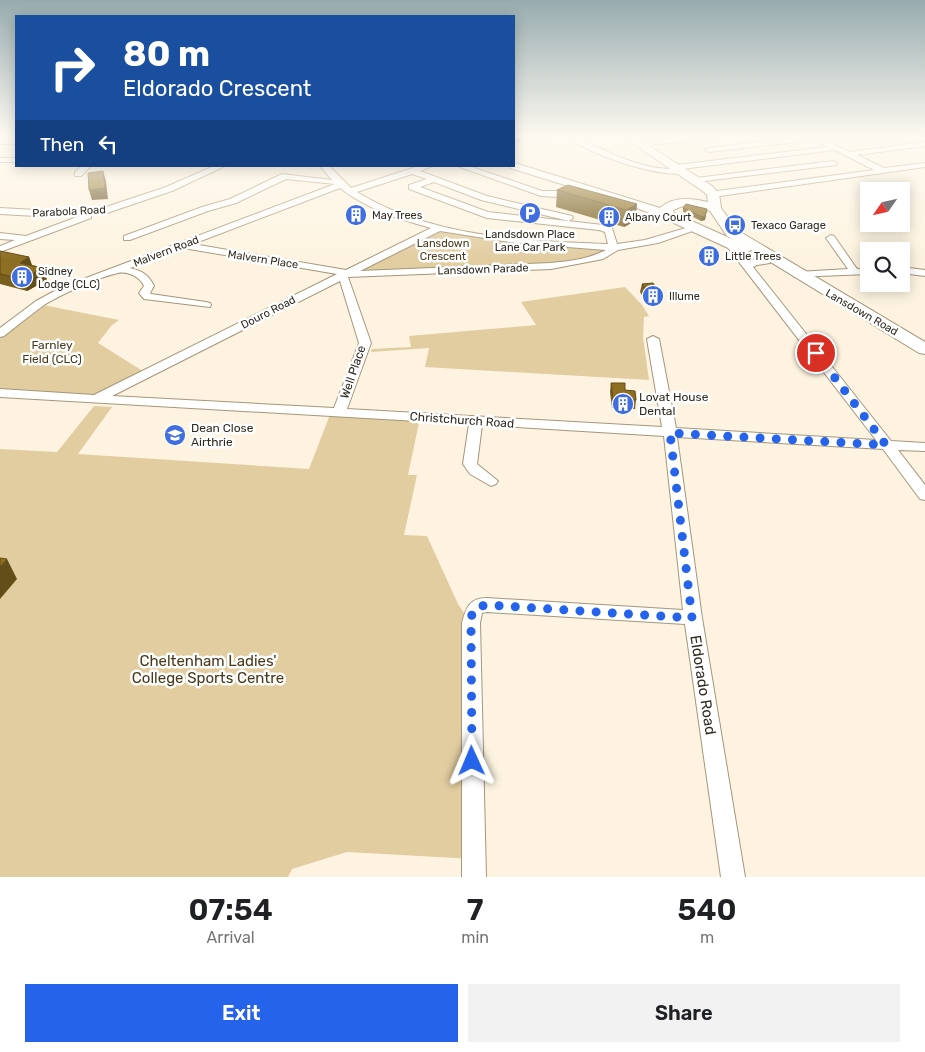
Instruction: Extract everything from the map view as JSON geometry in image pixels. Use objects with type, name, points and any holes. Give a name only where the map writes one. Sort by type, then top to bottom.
[{"type":"highway","points":[[551,177],[630,201],[670,210],[696,228],[725,237]]},
{"type":"highway","points":[[692,177],[714,201],[725,237]]},
{"type":"highway","points":[[670,210],[691,202],[714,201]]},
{"type":"highway","name":"Lansdown Road","points":[[725,237],[767,261],[798,275]]},
{"type":"highway","name":"Lansdown Road","points":[[725,237],[798,275],[925,349]]},
{"type":"street","name":"Parabola Road","points":[[0,211],[36,214],[104,211],[200,177]]},
{"type":"street","points":[[127,238],[205,208],[233,201],[283,177]]},
{"type":"street","points":[[297,177],[339,183]]},
{"type":"street","points":[[334,177],[350,191],[388,211],[440,227],[477,235],[528,242],[613,246],[643,244],[696,228]]},
{"type":"street","points":[[350,191],[390,177]]},
{"type":"street","points":[[426,177],[484,198],[566,217],[576,224]]},
{"type":"street","points":[[495,177],[545,193],[561,193],[582,186]]},
{"type":"street","points":[[696,180],[719,177]]},
{"type":"street","points":[[714,201],[850,177]]},
{"type":"street","points":[[413,188],[413,186],[432,180]]},
{"type":"street","points":[[398,182],[487,215],[594,226],[609,230],[613,246]]},
{"type":"street","name":"Malvern Road","points":[[0,334],[46,298],[339,183]]},
{"type":"street","points":[[0,249],[104,211]]},
{"type":"street","name":"Douro Road","points":[[96,398],[440,227]]},
{"type":"street","points":[[0,236],[26,239]]},
{"type":"street","points":[[725,237],[824,362],[925,496]]},
{"type":"street","points":[[832,238],[854,271]]},
{"type":"street","name":"Malvern Place","points":[[181,245],[344,274]]},
{"type":"street","name":"Lansdown Parade","points":[[344,274],[533,268],[595,259],[611,252],[614,249],[613,246]]},
{"type":"street","points":[[747,267],[756,262],[767,261]]},
{"type":"street","points":[[118,269],[138,273],[144,277],[149,286],[144,293],[148,297],[206,305]]},
{"type":"street","points":[[798,275],[860,271]]},
{"type":"street","points":[[910,271],[925,273]]},
{"type":"street","name":"Well Place","points":[[339,413],[365,343],[344,274]]},
{"type":"street","name":"Eldorado Road","points":[[653,339],[670,433],[692,618],[733,877]]},
{"type":"street","name":"Christchurch Road","points":[[0,393],[920,447]]},
{"type":"street","points":[[476,421],[470,464],[475,471],[491,482]]},
{"type":"street","points":[[895,457],[920,447]]},
{"type":"street","points":[[474,877],[471,623],[474,609],[481,605],[487,605],[692,618]]},
{"type":"green space","name":"Lansdown Crescent","points":[[440,227],[505,239],[613,246],[608,254],[533,268],[354,274]]},
{"type":"green space","points":[[625,287],[642,305],[649,316],[644,317],[643,337],[649,380],[425,367],[429,348],[371,352],[372,349],[411,347],[409,336],[536,325],[521,302]]},
{"type":"green space","name":"Farnley Field (CLC)","points":[[38,304],[119,320],[111,326],[98,343],[146,373],[96,398],[0,393],[0,334]]},
{"type":"green space","name":"Cheltenham Ladies' College Sports Centre","points":[[94,406],[112,407],[78,454],[309,469],[331,412],[420,418],[408,475],[417,475],[404,535],[427,536],[458,604],[471,623],[474,859],[347,852],[292,869],[288,877],[0,877],[0,449],[57,452]]},
{"type":"building","points":[[88,177],[104,177],[105,188],[89,190]]},
{"type":"building","points":[[568,185],[637,204],[626,210],[557,190]]},
{"type":"building","points":[[686,204],[707,209],[705,216],[702,217],[683,208]]},
{"type":"building","points":[[0,251],[29,257],[20,263],[43,268],[23,279],[0,274]]},
{"type":"building","points":[[653,283],[658,291],[647,292],[642,284]]},
{"type":"building","points":[[611,383],[625,383],[625,390],[635,391],[636,400],[613,399]]},
{"type":"building","points":[[0,558],[7,559],[0,567]]},
{"type":"place","name":"Landsdown Place Lane Car Park","points":[[530,213]]},
{"type":"place","name":"May Trees","points":[[356,215]]},
{"type":"place","name":"Albany Court","points":[[609,217]]},
{"type":"place","name":"Texaco Garage","points":[[735,225]]},
{"type":"place","name":"Little Trees","points":[[709,256]]},
{"type":"place","name":"Sidney Lodge (CLC)","points":[[22,277]]},
{"type":"place","name":"Illume","points":[[653,296]]},
{"type":"place","name":"Lovat House Dental","points":[[623,404]]},
{"type":"place","name":"Dean Close Airthrie","points":[[175,435]]},
{"type":"route","points":[[472,761],[471,623],[472,613],[477,607],[487,605],[692,618],[670,433],[886,445],[816,353]]}]
